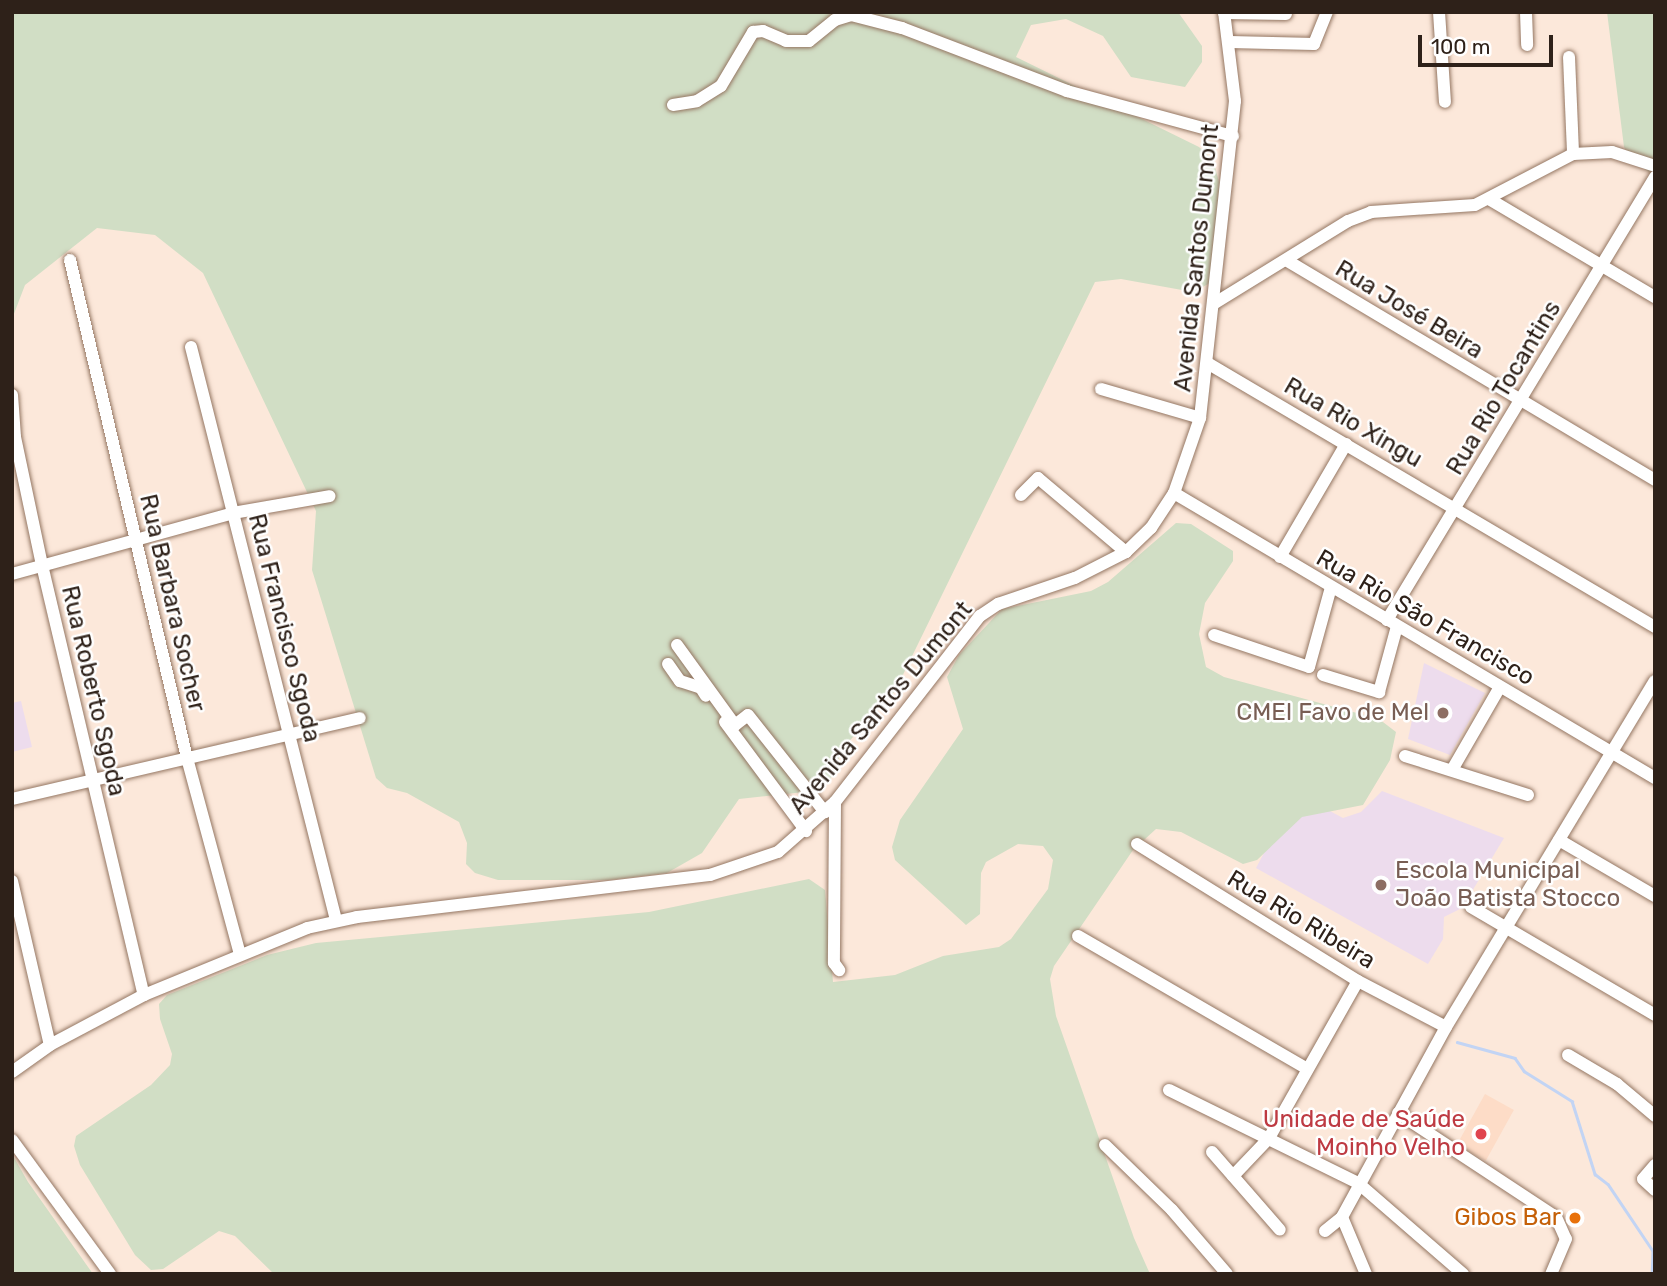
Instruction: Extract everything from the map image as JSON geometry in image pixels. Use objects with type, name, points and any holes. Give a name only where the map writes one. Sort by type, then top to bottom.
[{"type":"street","points":[[1230,42],[1314,44],[1327,12]]},
{"type":"street","points":[[1439,12],[1445,102]]},
{"type":"street","points":[[1526,12],[1527,45]]},
{"type":"street","points":[[1224,13],[1286,14]]},
{"type":"street","name":"Avenida Santos Dumont","points":[[12,1072],[50,1045],[144,996],[240,955],[336,920],[710,875],[778,852],[806,831],[835,802],[980,617],[998,604],[1075,578],[1126,552],[1151,528],[1174,494],[1200,418],[1209,364],[1233,136],[1230,42],[1224,13]]},
{"type":"street","points":[[673,105],[697,100],[721,86],[753,32],[762,31],[786,41],[809,41],[835,20],[851,15],[902,28],[1067,91],[1233,136]]},
{"type":"street","points":[[1569,57],[1573,154]]},
{"type":"street","points":[[1215,303],[1348,221],[1371,212],[1475,205],[1573,154],[1612,152],[1654,166]]},
{"type":"street","name":"Rua Rio Tocantins","points":[[1323,676],[1379,692],[1392,623],[1519,401],[1604,266],[1654,166]]},
{"type":"street","points":[[1489,199],[1655,297]]},
{"type":"street","name":"Rua Barbara Socher","points":[[70,260],[187,758],[240,955]]},
{"type":"street","name":"Rua José Beira","points":[[1286,260],[1655,480]]},
{"type":"street","name":"Rua Francisco Sgoda","points":[[191,347],[336,920]]},
{"type":"street","name":"Rua Rio Xingu","points":[[1209,364],[1655,627]]},
{"type":"street","points":[[1101,389],[1200,418]]},
{"type":"street","name":"Rua Roberto Sgoda","points":[[12,395],[15,437],[42,565],[144,996]]},
{"type":"street","points":[[1280,557],[1346,443]]},
{"type":"street","points":[[1021,495],[1038,478],[1126,552]]},
{"type":"street","name":"Rua Rio São Francisco","points":[[1174,494],[1655,778]]},
{"type":"street","points":[[12,574],[233,513],[330,496]]},
{"type":"street","points":[[1214,635],[1309,667],[1331,587]]},
{"type":"street","points":[[677,645],[735,725],[748,715],[825,812]]},
{"type":"street","points":[[668,664],[680,681],[701,688],[806,831]]},
{"type":"street","points":[[1325,1231],[1342,1217],[1358,1183],[1446,1027],[1655,681]]},
{"type":"street","points":[[1452,770],[1500,687]]},
{"type":"street","points":[[12,799],[93,783],[289,733],[360,718]]},
{"type":"street","points":[[1405,756],[1528,796]]},
{"type":"street","points":[[835,802],[834,963],[839,970]]},
{"type":"street","points":[[1559,840],[1655,896]]},
{"type":"street","name":"Rua Rio Ribeira","points":[[1137,844],[1358,981],[1446,1027]]},
{"type":"street","points":[[12,881],[50,1045]]},
{"type":"street","points":[[1471,907],[1655,1015]]},
{"type":"street","points":[[1078,936],[1307,1069]]},
{"type":"street","points":[[1233,1176],[1269,1138],[1358,981]]},
{"type":"street","points":[[1568,1055],[1616,1084],[1655,1116]]},
{"type":"street","points":[[1169,1090],[1358,1183],[1463,1274]]},
{"type":"street","points":[[1398,1113],[1556,1217],[1564,1229],[1566,1239],[1551,1274]]},
{"type":"street","points":[[12,1140],[110,1274]]},
{"type":"street","points":[[1105,1145],[1172,1210],[1227,1274]]},
{"type":"street","points":[[1212,1152],[1280,1230]]},
{"type":"street","points":[[1655,1165],[1643,1179],[1655,1190]]},
{"type":"street","points":[[1342,1217],[1366,1274]]},
{"type":"shaded area","name":"CMEI Favo de Mel","points":[[1424,663],[1485,693],[1450,755],[1408,739]]},
{"type":"shaded area","points":[[21,701],[32,747],[12,752],[12,703]]},
{"type":"shaded area","name":"Escola Municipal João Batista Stocco","points":[[1382,791],[1504,838],[1462,908],[1444,917],[1443,939],[1428,964],[1256,868],[1296,793],[1343,818],[1361,812]]},
{"type":"shaded area","name":"Unidade de Saúde Moinho Velho","points":[[1485,1094],[1514,1110],[1486,1161],[1457,1145]]},
{"type":"green space","points":[[12,12],[1178,12],[1202,46],[1202,62],[1185,87],[1131,77],[1103,36],[1066,19],[1031,25],[1016,57],[1199,147],[1213,160],[1226,207],[1212,282],[1193,292],[1121,279],[1095,282],[895,691],[843,748],[829,783],[814,791],[739,799],[702,853],[667,873],[609,880],[498,880],[475,873],[466,864],[467,843],[459,822],[407,793],[387,788],[376,778],[312,570],[316,511],[203,273],[155,235],[97,228],[25,285],[12,319]]},
{"type":"green space","points":[[1607,12],[1655,12],[1655,176],[1632,161],[1624,147]]},
{"type":"green space","points":[[1176,523],[1191,524],[1233,551],[1233,561],[1205,603],[1199,634],[1206,667],[1224,677],[1379,719],[1396,732],[1390,760],[1363,805],[1302,817],[1257,860],[1243,864],[1181,832],[1156,829],[1133,850],[1054,966],[1050,979],[1056,1016],[1134,1238],[1150,1274],[274,1274],[235,1236],[219,1231],[163,1269],[151,1270],[135,1255],[80,1165],[74,1146],[76,1136],[151,1085],[170,1065],[172,1054],[160,1019],[159,1004],[167,995],[267,955],[316,943],[649,912],[809,879],[825,890],[833,982],[895,975],[943,956],[999,947],[1011,939],[1048,889],[1053,860],[1043,846],[1018,844],[986,862],[981,873],[980,914],[966,925],[895,860],[892,847],[900,820],[963,729],[947,677],[959,655],[1002,609],[1091,591],[1108,582]]},
{"type":"green space","points":[[12,1154],[28,1182],[93,1274],[12,1274]]},
{"type":"waterway","points":[[1457,1042],[1515,1058],[1524,1071],[1572,1101],[1595,1174],[1608,1184],[1653,1251],[1652,1274]]},
{"type":"place","name":"CMEI Favo de Mel","points":[[1443,713]]},
{"type":"place","name":"Escola Municipal João Batista Stocco","points":[[1381,885]]},
{"type":"place","name":"Unidade de Saúde Moinho Velho","points":[[1481,1134]]},
{"type":"place","name":"Gibos Bar","points":[[1575,1218]]}]
